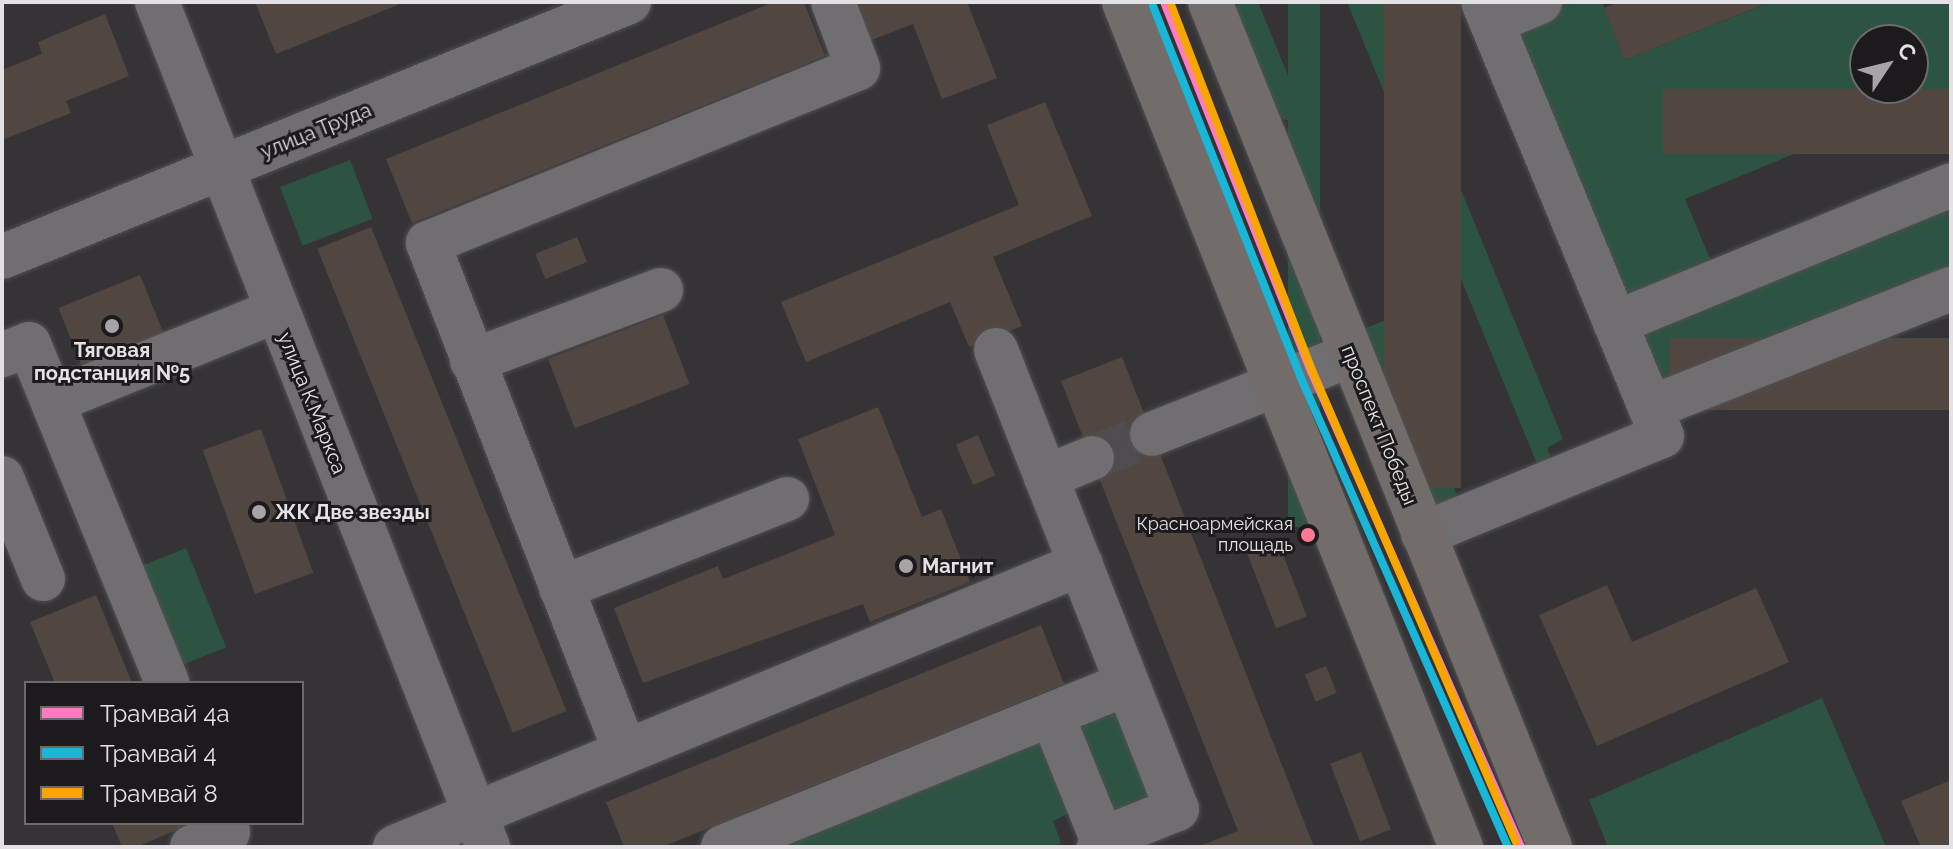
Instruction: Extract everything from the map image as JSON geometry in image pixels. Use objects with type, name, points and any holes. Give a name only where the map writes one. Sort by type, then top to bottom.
[{"type":"main road","points":[[1124,2],[1461,847]]},
{"type":"main road","name":"проспект Победы","points":[[1210,2],[1550,847]]},
{"type":"street","name":"улица К.Маркса","points":[[157,2],[479,836]]},
{"type":"street","name":"улица Труда","points":[[4,249],[221,171],[629,2]]},
{"type":"street","points":[[625,751],[428,243],[858,68],[833,2]]},
{"type":"street","points":[[1423,534],[1662,436],[1488,12],[1540,2]]},
{"type":"street","points":[[1615,323],[1951,185]]},
{"type":"street","points":[[1650,408],[1951,289]]},
{"type":"street","points":[[472,361],[661,290]]},
{"type":"street","points":[[73,393],[276,311]]},
{"type":"street","points":[[2,355],[29,344],[166,681]]},
{"type":"street","points":[[996,350],[1177,809],[1100,843],[1052,715]]},
{"type":"street","points":[[1152,434],[1351,355]]},
{"type":"street","points":[[1046,477],[1092,458]]},
{"type":"street","points":[[2,478],[43,579]]},
{"type":"street","points":[[561,588],[787,499]]},
{"type":"street","points":[[395,847],[479,836],[625,751],[1081,564]]},
{"type":"street","points":[[723,847],[1127,684]]},
{"type":"green space","points":[[1229,2],[1258,2],[1309,127],[1274,116]]},
{"type":"green space","points":[[1288,2],[1320,2],[1320,527],[1288,527]]},
{"type":"green space","points":[[1347,2],[1384,2],[1563,439],[1547,448],[1554,466],[1540,471]]},
{"type":"green space","points":[[1566,2],[1602,2],[1625,60],[1771,2],[1951,2],[1951,89],[1929,98],[1929,24],[1849,24],[1849,104],[1915,104],[1685,199],[1723,290],[1951,197],[1951,274],[1657,391],[1506,28]]},
{"type":"green space","points":[[350,160],[373,219],[303,246],[280,187]]},
{"type":"green space","points":[[1386,320],[1461,506],[1438,516],[1363,329]]},
{"type":"green space","points":[[186,548],[226,647],[180,666],[140,567]]},
{"type":"green space","points":[[1822,698],[1886,847],[1608,847],[1589,800]]},
{"type":"green space","points":[[1109,708],[1124,712],[1157,800],[1112,818],[1078,727]]},
{"type":"green space","points":[[1033,741],[1055,752],[1078,809],[1053,821],[1061,843],[1052,847],[764,847]]},
{"type":"building","points":[[255,2],[405,2],[276,54]]},
{"type":"building","points":[[774,2],[804,2],[825,56],[412,223],[386,159]]},
{"type":"building","points":[[848,2],[967,2],[997,78],[942,99],[913,24],[864,43]]},
{"type":"building","points":[[1384,2],[1461,2],[1461,488],[1384,488]]},
{"type":"building","points":[[1619,2],[1770,2],[1625,60],[1604,8]]},
{"type":"building","points":[[105,14],[129,76],[66,101],[71,113],[2,140],[2,70],[42,54],[38,42]]},
{"type":"building","points":[[1663,89],[1849,89],[1849,104],[1929,104],[1929,89],[1951,89],[1951,154],[1663,154]]},
{"type":"building","points":[[1045,102],[1092,216],[993,257],[1022,326],[969,347],[950,302],[806,362],[781,302],[1019,205],[987,125]]},
{"type":"building","points":[[371,227],[567,711],[513,733],[317,249]]},
{"type":"building","points":[[577,237],[587,262],[545,279],[535,254]]},
{"type":"building","name":"Тяговая подстанция №5","points":[[140,275],[167,341],[85,374],[58,308]]},
{"type":"building","points":[[663,315],[690,384],[575,428],[548,359]]},
{"type":"building","points":[[1670,338],[1951,338],[1951,410],[1670,410]]},
{"type":"building","points":[[1122,357],[1314,847],[1197,847],[1238,831],[1061,381]]},
{"type":"building","points":[[878,407],[922,517],[941,509],[970,582],[870,622],[863,604],[643,683],[614,608],[718,566],[723,579],[835,535],[798,439]]},
{"type":"building","name":"ЖК Две звезды","points":[[261,429],[313,573],[255,594],[203,450]]},
{"type":"building","points":[[978,435],[995,476],[973,485],[956,444]]},
{"type":"building","points":[[1277,539],[1307,616],[1276,628],[1246,551]]},
{"type":"building","points":[[1607,585],[1632,642],[1756,588],[1789,662],[1597,746],[1539,615]]},
{"type":"building","points":[[96,595],[131,681],[54,681],[30,622]]},
{"type":"building","points":[[1041,625],[1064,684],[662,847],[624,847],[606,802]]},
{"type":"building","points":[[1326,666],[1337,693],[1316,702],[1305,675]]},
{"type":"building","points":[[1361,752],[1391,829],[1360,841],[1330,764]]},
{"type":"building","points":[[1951,780],[1951,847],[1921,847],[1901,801]]},
{"type":"building","points":[[113,825],[189,825],[136,847],[122,847]]},
{"type":"tunnel","points":[[1092,458],[1152,434]]},
{"type":"tram line","name":"4а","points":[[1164,2],[1311,371],[1521,847]]},
{"type":"tram line","name":"8","points":[[1170,2],[1312,370],[1516,842]]},
{"type":"tram line","name":"4","points":[[1153,6],[1300,376],[1508,847]]},
{"type":"place","name":"Тяговая подстанция №5","points":[[112,326]]},
{"type":"place","name":"ЖК Две звезды","points":[[259,512]]},
{"type":"place","name":"Красноармейская площадь","points":[[1308,535]]},
{"type":"place","name":"Магнит","points":[[906,566]]}]
